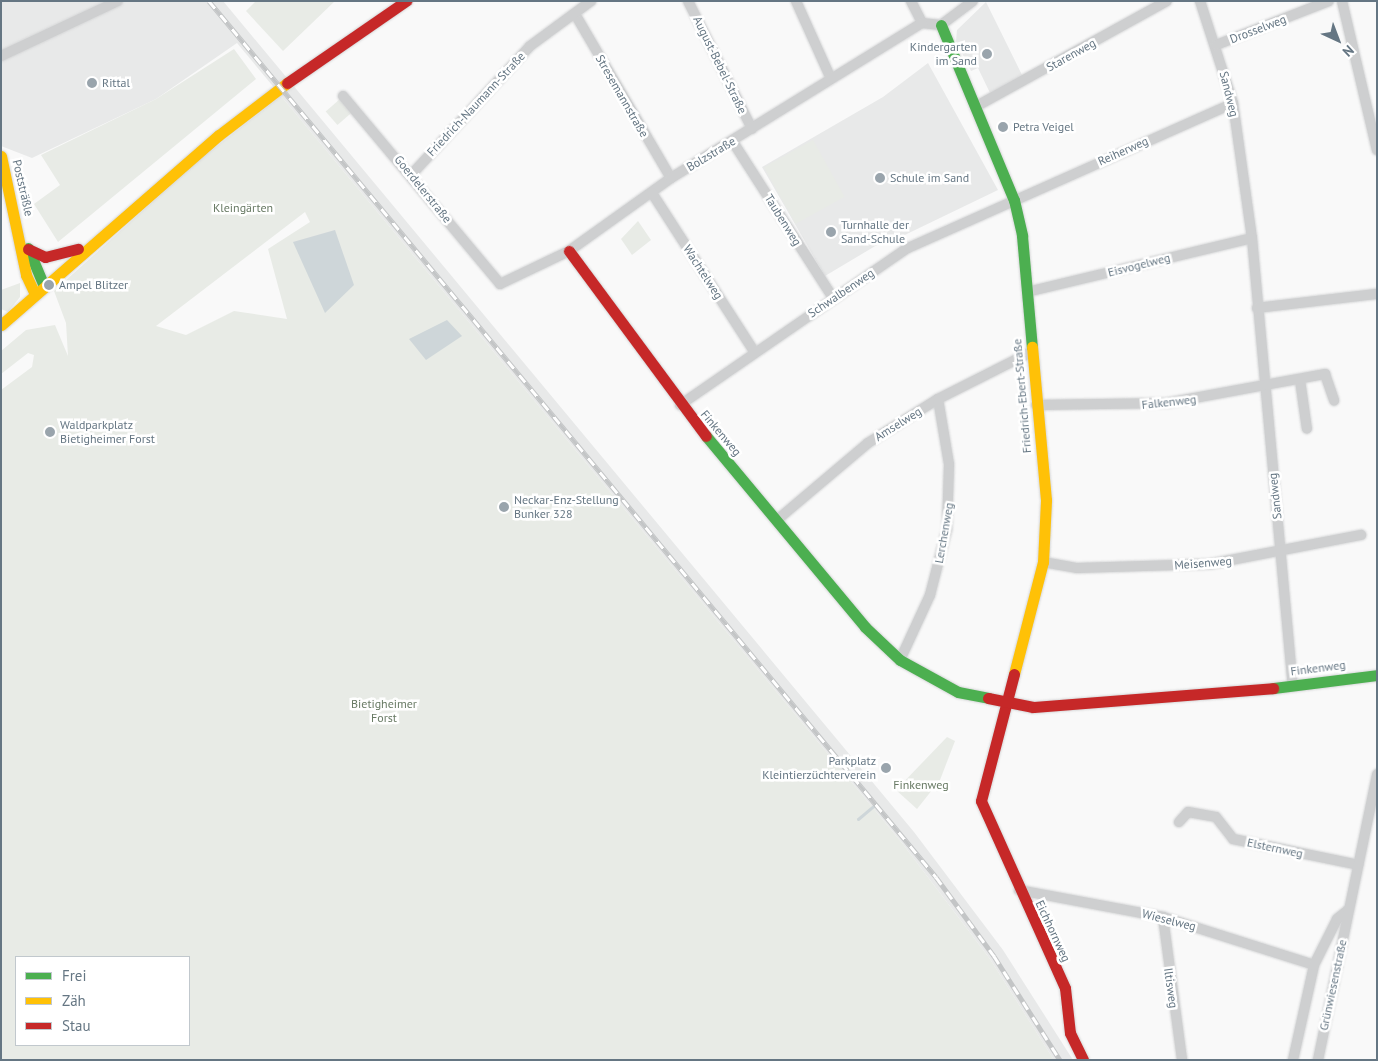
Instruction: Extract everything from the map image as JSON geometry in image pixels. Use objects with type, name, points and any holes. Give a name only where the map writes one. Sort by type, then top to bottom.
[{"type":"street","points":[[92,10],[100,1]]},
{"type":"street","points":[[1,56],[92,10],[118,1]]},
{"type":"street","points":[[1,324],[93,241],[219,135],[324,56],[406,1]]},
{"type":"street","name":"Friedrich-Naumann-Straße","points":[[412,174],[530,46],[591,1]]},
{"type":"street","name":"August-Bebel-Straße","points":[[688,1],[752,129]]},
{"type":"street","points":[[796,1],[831,80]]},
{"type":"street","points":[[911,1],[922,23],[941,25],[972,1]]},
{"type":"street","name":"Starenweg","points":[[975,107],[1168,1]]},
{"type":"street","name":"Sandweg","points":[[1200,1],[1233,103],[1252,238],[1256,308],[1282,553],[1293,685]]},
{"type":"street","name":"Drosselweg","points":[[1216,46],[1329,1]]},
{"type":"street","points":[[1342,1],[1377,150]]},
{"type":"street","name":"Stresemannstraße","points":[[575,14],[671,178]]},
{"type":"street","name":"Bolzstraße","points":[[500,284],[569,251],[671,178],[733,142],[922,23]]},
{"type":"street","name":"Friedrich-Ebert-Straße","points":[[941,25],[1014,200],[1027,292],[1046,500],[1043,562],[1005,704],[982,801],[986,816]]},
{"type":"street","name":"Goerdelerstraße","points":[[343,96],[412,174],[500,284]]},
{"type":"street","name":"Reiherweg","points":[[1014,200],[1233,103]]},
{"type":"street","name":"Taubenweg","points":[[733,142],[833,298]]},
{"type":"street","name":"Poststräßle","points":[[1,156],[26,275],[39,290]]},
{"type":"street","points":[[1,178],[9,190]]},
{"type":"street","name":"Wachtelweg","points":[[652,193],[754,351]]},
{"type":"street","name":"Schwalbenweg","points":[[680,405],[754,351],[908,248],[1014,200]]},
{"type":"street","name":"Poststräßle","points":[[17,226],[28,248],[39,290]]},
{"type":"street","name":"Eisvogelweg","points":[[1027,292],[1252,238]]},
{"type":"street","points":[[28,248],[41,256],[54,257],[93,241]]},
{"type":"street","name":"Finkenweg","points":[[569,251],[680,405],[865,627],[900,660],[958,692],[1005,704],[1085,707],[1377,675]]},
{"type":"street","points":[[1256,308],[1377,294]]},
{"type":"street","name":"Amselweg","points":[[777,520],[868,443],[938,399],[1033,351]]},
{"type":"street","name":"Falkenweg","points":[[1036,406],[1146,405],[1264,387],[1325,374],[1334,400]]},
{"type":"street","points":[[1300,380],[1307,429]]},
{"type":"street","name":"Lerchenweg","points":[[900,660],[930,595],[947,530],[949,464],[938,399]]},
{"type":"street","name":"Meisenweg","points":[[1043,562],[1077,568],[1210,564],[1282,553],[1361,535]]},
{"type":"street","name":"Grünwiesenstraße","points":[[1318,1060],[1377,774]]},
{"type":"street","name":"Elsternweg","points":[[1179,822],[1188,812],[1216,817],[1233,839],[1358,865]]},
{"type":"street","name":"Eichhornweg","points":[[986,816],[1065,988],[1070,1033],[1083,1060]]},
{"type":"street","name":"Wieselweg","points":[[1019,890],[1162,917],[1314,965]]},
{"type":"street","name":"Grünwiesenstraße","points":[[1293,1060],[1314,965],[1337,919],[1348,910]]},
{"type":"street","name":"Iltisweg","points":[[1162,917],[1182,1060]]},
{"type":"shaded area","points":[[1,1],[223,1],[914,832],[1003,950],[1073,1060],[1054,1060],[990,959],[902,843],[237,43],[156,99],[32,158],[1,146]]},
{"type":"shaded area","name":"Kindergarten im Sand","points":[[986,2],[1023,77],[990,93],[978,68],[971,71],[956,41],[957,30]]},
{"type":"shaded area","name":"Schule im Sand","points":[[928,63],[998,190],[884,245],[882,242],[825,276],[762,167],[883,97]]},
{"type":"shaded area","points":[[335,230],[354,285],[325,313],[293,242]]},
{"type":"shaded area","points":[[447,320],[462,336],[426,360],[409,339]]},
{"type":"green space","points":[[256,1],[335,1],[283,51],[246,11]]},
{"type":"green space","points":[[234,49],[256,79],[58,242],[34,204],[60,185],[41,155],[156,99]]},
{"type":"green space","name":"Bietigheimer Forst","points":[[281,96],[902,843],[990,959],[1054,1060],[1,1060],[1,390],[32,367],[34,355],[28,353],[1,374],[1,351],[26,330],[55,325],[68,356],[66,323],[54,291],[198,161]],"holes":[[[305,212],[310,222],[268,249],[287,319],[234,311],[186,335],[156,326]]]},
{"type":"green space","points":[[340,99],[352,113],[337,125],[326,111]]},
{"type":"green space","points":[[813,140],[845,197],[796,224],[764,167]]},
{"type":"green space","points":[[638,221],[651,240],[632,255],[621,239]]},
{"type":"green space","points":[[20,283],[20,297],[8,312],[1,309],[1,290]]},
{"type":"green space","name":"Finkenweg","points":[[947,737],[955,741],[940,780],[917,809],[896,790]]},
{"type":"waterway","points":[[858,819],[876,804]]},
{"type":"railway","points":[[209,1],[936,877],[994,956],[1060,1060]]},
{"type":"traffic: fast","points":[[941,25],[1014,200],[1022,236],[1032,347]]},
{"type":"traffic: fast","points":[[28,248],[44,286]]},
{"type":"traffic: fast","points":[[706,436],[865,627],[900,660],[958,692],[988,698]]},
{"type":"traffic: fast","points":[[1273,688],[1377,675]]},
{"type":"traffic: slow","points":[[1,325],[219,135],[287,83]]},
{"type":"traffic: slow","points":[[1,156],[26,275],[35,294]]},
{"type":"traffic: slow","points":[[1014,674],[1043,562],[1046,500],[1032,347]]},
{"type":"traffic: jam","points":[[287,83],[406,1]]},
{"type":"traffic: jam","points":[[28,249],[45,257],[78,249]]},
{"type":"traffic: jam","points":[[569,251],[706,436]]},
{"type":"traffic: jam","points":[[1014,674],[981,801],[1065,988],[1070,1033],[1083,1060]]},
{"type":"traffic: jam","points":[[988,698],[1033,707],[1273,688]]},
{"type":"place","name":"Kindergarten im Sand","points":[[987,54]]},
{"type":"place","name":"Rittal","points":[[92,83]]},
{"type":"place","name":"Petra Veigel","points":[[1003,127]]},
{"type":"place","name":"Schule im Sand","points":[[880,178]]},
{"type":"place","name":"Turnhalle der Sand-Schule","points":[[831,232]]},
{"type":"place","name":"Ampel Blitzer","points":[[49,285]]},
{"type":"place","name":"Waldparkplatz Bietigheimer Forst","points":[[50,432]]},
{"type":"place","name":"Neckar-Enz-Stellung Bunker 328","points":[[504,507]]},
{"type":"place","name":"Parkplatz Kleintierzüchterverein","points":[[886,768]]},
{"type":"park label","name":"Kleingärten","points":[[243,208]]}]
